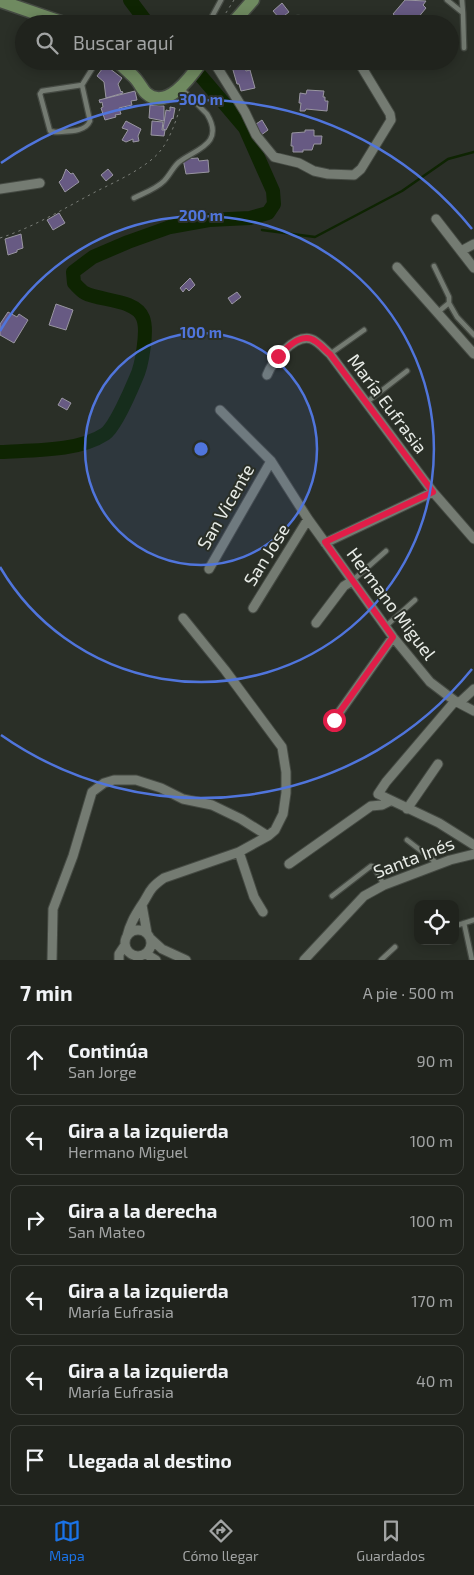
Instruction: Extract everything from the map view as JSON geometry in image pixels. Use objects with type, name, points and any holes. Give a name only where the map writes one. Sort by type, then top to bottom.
[{"type":"street","points":[[0,0],[41,15]]},
{"type":"street","points":[[240,15],[252,0]]},
{"type":"street","points":[[127,70],[149,95],[162,97],[170,95],[184,85],[195,70]]},
{"type":"street","points":[[218,70],[245,112],[256,136],[274,157],[299,163],[314,171],[348,176],[354,175],[361,169],[391,120],[390,114],[363,70]]},
{"type":"street","points":[[0,189],[40,183]]},
{"type":"street","points":[[436,220],[474,268]]},
{"type":"street","points":[[461,251],[474,244]]},
{"type":"street","points":[[398,267],[474,354]]},
{"type":"street","name":"María Eufrasia","points":[[266,375],[278,356],[290,345],[298,340],[314,339],[330,354],[433,492],[474,539]]},
{"type":"street","name":"Hermano Miguel","points":[[220,410],[271,461],[308,519],[352,581],[393,637],[430,682],[457,702],[474,711]]},
{"type":"street","name":"San Vicente","points":[[209,569],[271,461]]},
{"type":"street","points":[[325,542],[433,492]]},
{"type":"street","name":"San Jose","points":[[253,608],[308,519]]},
{"type":"street","points":[[316,623],[344,586],[352,581]]},
{"type":"street","points":[[119,960],[129,925],[154,885],[164,878],[239,852],[268,836],[275,830],[284,814],[286,772],[282,747],[226,670],[182,618]]},
{"type":"street","points":[[334,720],[393,637]]},
{"type":"street","points":[[474,689],[457,702],[379,792],[380,796],[439,824],[474,845]]},
{"type":"street","points":[[407,809],[438,764]]},
{"type":"street","points":[[52,960],[53,909],[73,856],[92,792],[104,783],[114,780],[136,780],[161,788],[183,799],[212,805],[241,819],[268,836]]},
{"type":"street","points":[[289,864],[371,806],[382,805],[390,801]]},
{"type":"street","points":[[239,852],[254,897],[262,912]]},
{"type":"street","name":"Santa Inés","points":[[302,959],[364,896],[384,884],[438,864],[474,854]]},
{"type":"street","points":[[140,957],[150,949],[142,905]]},
{"type":"street","points":[[126,940],[136,930],[144,931],[162,949],[186,960]]},
{"type":"street","points":[[126,940],[130,954],[156,960]]},
{"type":"lane","points":[[213,15],[221,0]]},
{"type":"lane","points":[[447,0],[463,13]]},
{"type":"lane","points":[[462,0],[464,48]]},
{"type":"lane","points":[[82,85],[42,91],[40,94],[50,130],[54,132],[77,130],[85,129],[89,126],[90,122],[82,85],[91,70]]},
{"type":"lane","points":[[134,198],[163,182],[177,163],[206,146],[211,138],[213,132],[210,118],[184,85]]},
{"type":"lane","points":[[434,266],[448,296],[449,304],[457,317],[474,335]]},
{"type":"lane","points":[[438,312],[449,304]]},
{"type":"lane","points":[[330,354],[364,330]]},
{"type":"lane","points":[[366,403],[407,371]]},
{"type":"lane","points":[[352,581],[386,551]]},
{"type":"lane","points":[[386,626],[415,600]]},
{"type":"lane","points":[[407,840],[438,864]]},
{"type":"lane","points":[[332,896],[371,866],[374,867],[384,884]]},
{"type":"lane","points":[[459,925],[474,920]]},
{"type":"lane","points":[[464,923],[472,960]]},
{"type":"lane","points":[[381,960],[395,947]]},
{"type":"path","points":[[225,15],[234,0]]},
{"type":"path","points":[[0,238],[46,219],[150,161],[161,150],[172,131],[185,95],[184,85]]},
{"type":"building","points":[[405,0],[426,1],[423,5],[426,8],[420,15],[393,14]]},
{"type":"building","points":[[282,3],[289,12],[285,15],[276,15],[273,11]]},
{"type":"building","points":[[101,70],[112,70],[122,78],[118,84],[123,93],[106,98],[104,82],[97,76]]},
{"type":"building","points":[[233,70],[250,70],[255,88],[241,91],[239,84],[237,84]]},
{"type":"building","points":[[307,90],[324,91],[323,97],[325,97],[325,101],[328,101],[327,111],[306,109],[305,111],[300,111],[300,93],[306,94]]},
{"type":"building","points":[[135,91],[137,100],[131,101],[132,105],[119,108],[121,114],[105,120],[101,108],[103,107],[102,102],[100,103],[99,100]]},
{"type":"building","points":[[150,105],[164,106],[164,121],[149,118]]},
{"type":"building","points":[[170,107],[175,108],[173,119],[166,130],[163,129],[166,110],[170,111]]},
{"type":"building","points":[[262,120],[268,130],[260,136],[253,126]]},
{"type":"building","points":[[126,121],[141,129],[138,136],[139,141],[133,142],[133,139],[126,142],[122,140],[128,130],[122,128]]},
{"type":"building","points":[[152,121],[163,122],[162,130],[165,130],[164,136],[151,135]]},
{"type":"building","points":[[305,130],[314,130],[314,136],[322,136],[321,144],[314,144],[312,150],[293,152],[293,146],[291,146],[292,133],[305,132]]},
{"type":"building","points":[[198,158],[199,161],[208,160],[209,172],[186,174],[183,159]]},
{"type":"building","points":[[66,169],[71,174],[73,173],[79,182],[65,192],[59,182]]},
{"type":"building","points":[[108,169],[113,175],[106,181],[101,175]]},
{"type":"building","points":[[59,213],[65,223],[53,230],[47,220]]},
{"type":"building","points":[[21,234],[23,248],[8,255],[5,239]]},
{"type":"building","points":[[190,278],[195,285],[189,291],[186,288],[183,292],[180,288]]},
{"type":"building","points":[[237,292],[241,297],[232,304],[228,298]]},
{"type":"building","points":[[56,304],[73,310],[66,330],[49,325]]},
{"type":"building","points":[[8,312],[17,317],[19,314],[28,320],[14,343],[0,335],[0,324]]},
{"type":"building","points":[[62,398],[71,403],[67,410],[58,405]]},
{"type":"waterway","points":[[130,0],[141,15]]},
{"type":"waterway","points":[[0,452],[54,449],[94,440],[109,430],[127,399],[136,378],[144,348],[145,331],[143,318],[133,307],[84,292],[74,283],[73,272],[93,257],[170,227],[209,220],[250,218],[268,213],[274,204],[273,191],[245,128],[196,70]]},
{"type":"waterway","points":[[262,230],[315,237],[402,191],[448,159],[474,152]]},
{"type":"route","points":[[278,356],[298,340],[314,339],[330,354],[433,492],[325,542],[393,637],[334,720]]}]
